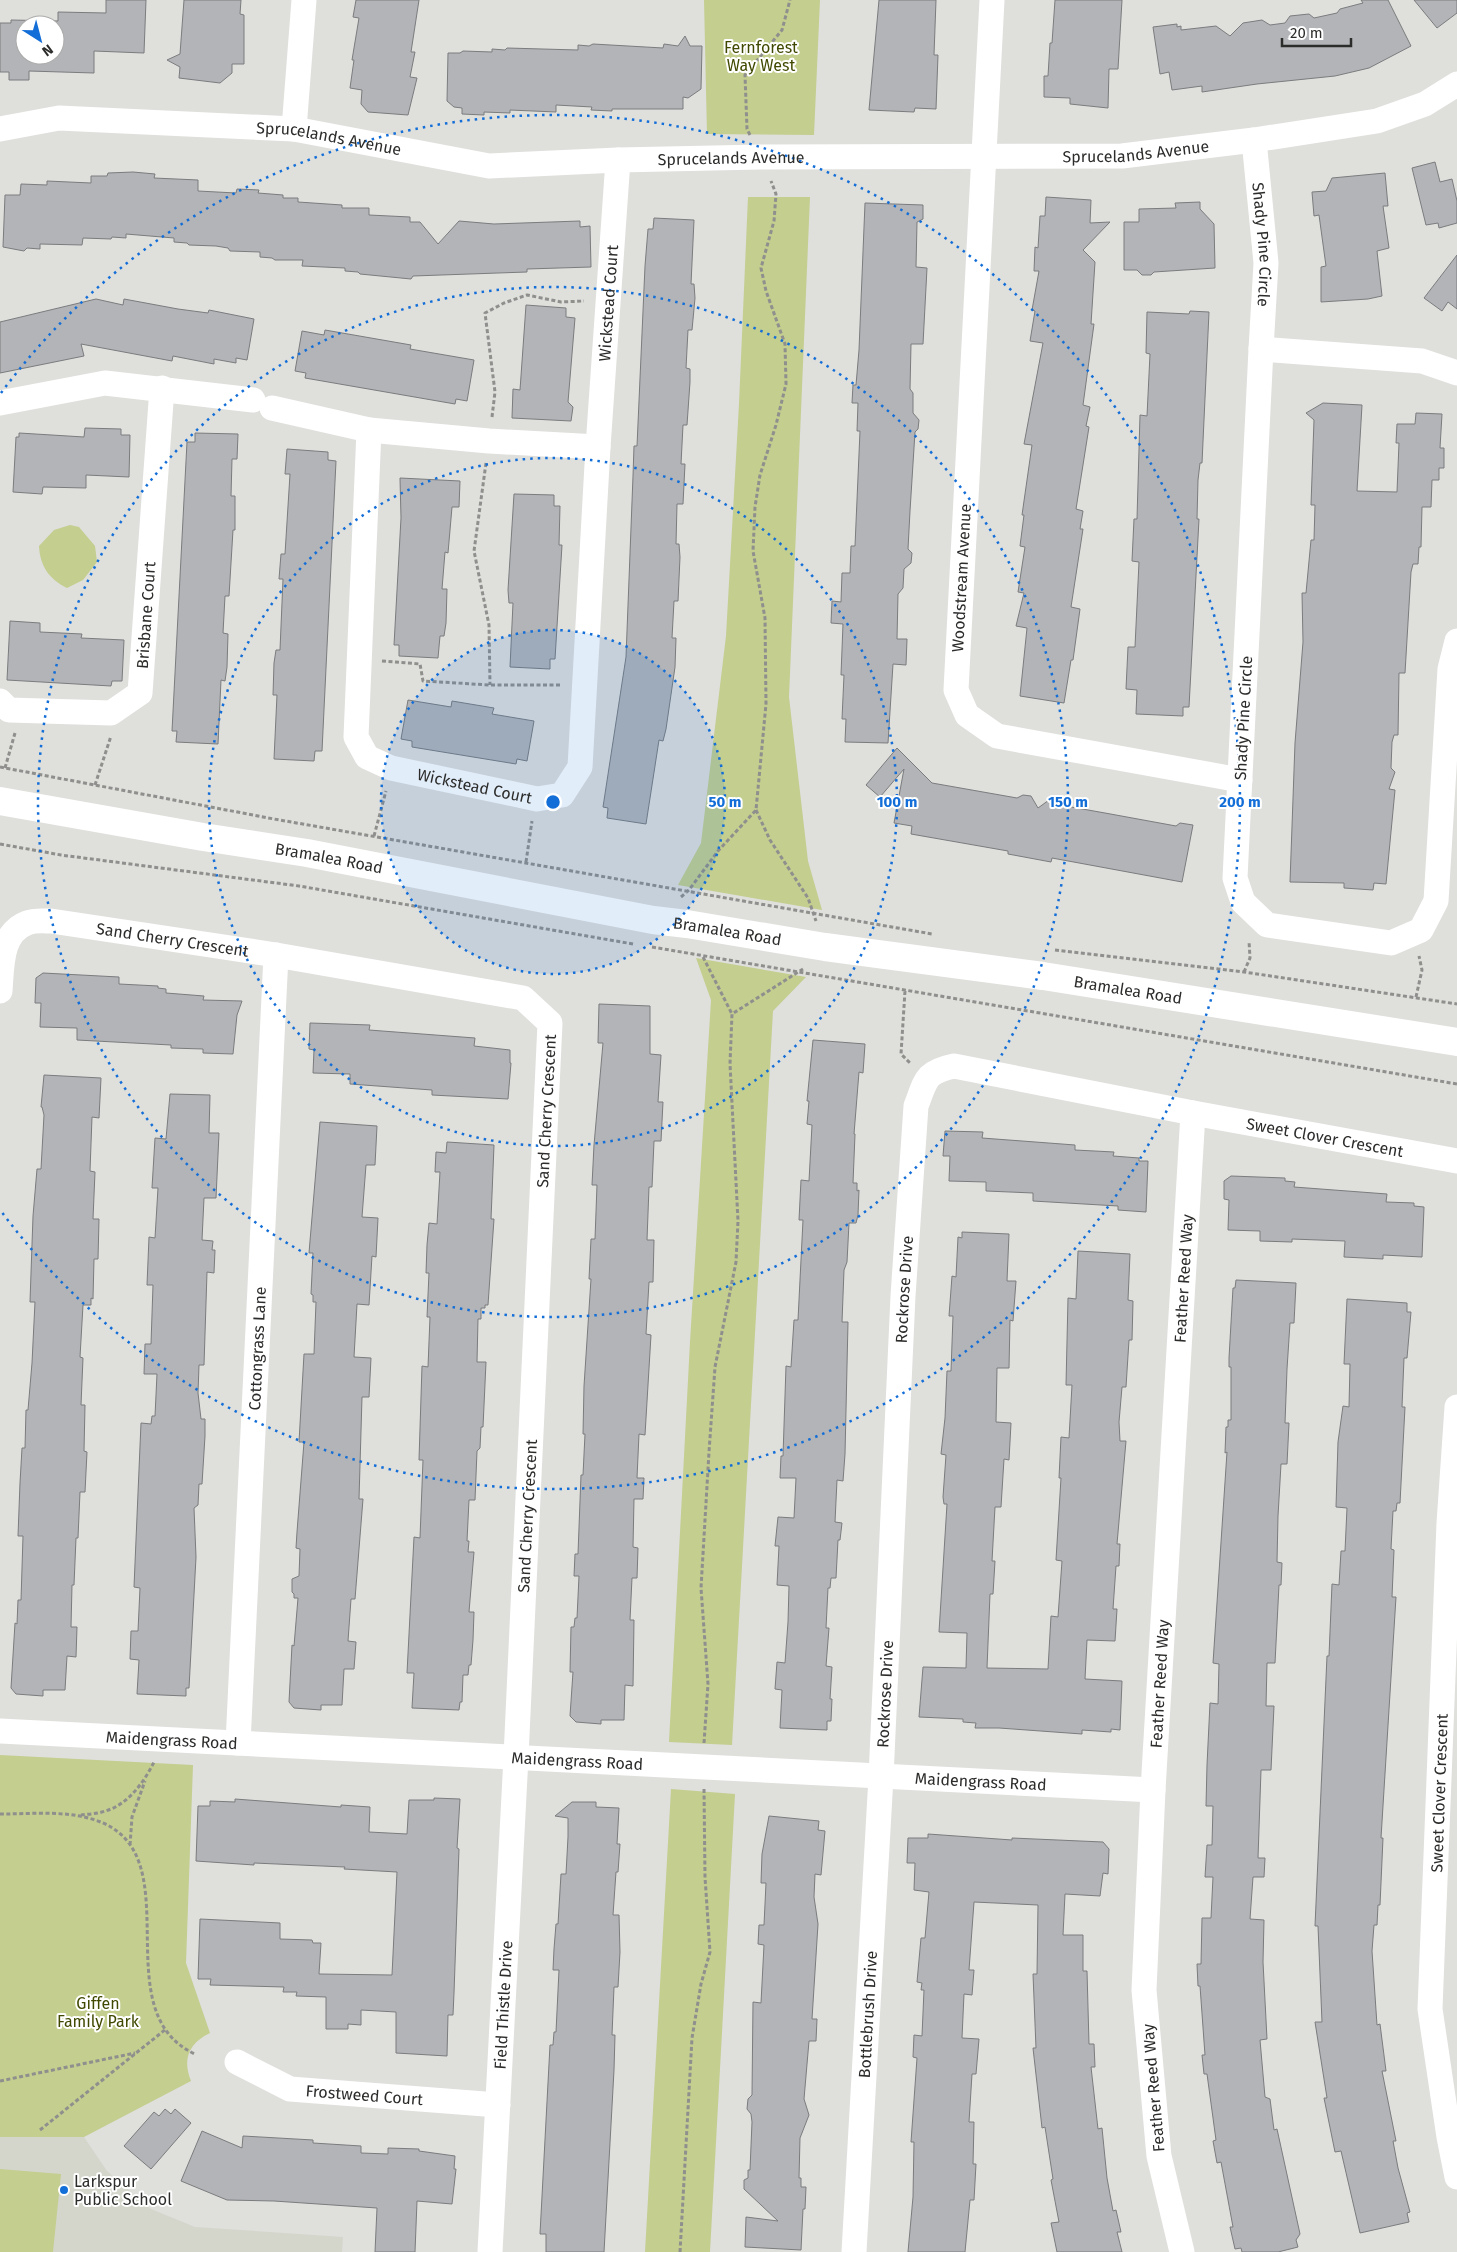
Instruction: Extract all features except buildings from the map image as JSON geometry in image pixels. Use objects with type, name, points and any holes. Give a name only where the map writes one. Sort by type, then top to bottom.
[{"type":"main road","name":"Bramalea Road","points":[[0,801],[307,853],[653,920],[825,947],[1043,976],[1457,1042]]},
{"type":"street","points":[[294,129],[304,0]]},
{"type":"street","name":"Woodstream Avenue","points":[[992,0],[982,156],[956,690],[967,715],[997,736],[1240,780]]},
{"type":"street","name":"Sprucelands Avenue","points":[[0,129],[59,118],[294,129],[489,166],[618,160],[760,157],[1122,156],[1254,140],[1377,121],[1425,104],[1457,84]]},
{"type":"street","name":"Shady Pine Circle","points":[[1254,140],[1266,263],[1235,878],[1243,902],[1267,925],[1391,943],[1421,930],[1436,900],[1450,669],[1457,641]]},
{"type":"street","name":"Wickstead Court","points":[[369,430],[356,737],[368,757],[391,768],[537,799],[562,795],[580,767],[598,447],[618,160]]},
{"type":"street","points":[[1261,349],[1422,360],[1457,373]]},
{"type":"street","points":[[0,403],[105,382],[162,388],[263,404],[369,430],[489,441],[598,447]]},
{"type":"street","name":"Brisbane Court","points":[[111,713],[140,693],[162,388]]},
{"type":"street","points":[[11,706],[111,713]]},
{"type":"street","name":"Sand Cherry Crescent","points":[[0,991],[2,952],[13,931],[28,922],[51,921],[276,955],[523,998],[550,1023],[516,1757]]},
{"type":"street","name":"Cottongrass Lane","points":[[238,1743],[276,955]]},
{"type":"street","points":[[928,1078],[938,1070],[954,1066],[1193,1113]]},
{"type":"street","name":"Rockrose Drive","points":[[881,1778],[903,1296],[916,1106],[928,1078]]},
{"type":"street","name":"Sweet Clover Crescent","points":[[1193,1113],[1457,1161]]},
{"type":"street","name":"Feather Reed Way","points":[[1182,2252],[1159,2156],[1144,1990],[1153,1790],[1193,1113]]},
{"type":"street","name":"Sweet Clover Crescent","points":[[1457,1407],[1449,1523],[1430,2009],[1449,2137],[1457,2177]]},
{"type":"street","name":"Maidengrass Road","points":[[0,1731],[516,1757],[881,1778],[1153,1790]]},
{"type":"street","name":"Field Thistle Drive","points":[[490,2252],[516,1757]]},
{"type":"street","name":"Bottlebrush Drive","points":[[854,2252],[881,1778]]},
{"type":"street","name":"Frostweed Court","points":[[237,2062],[290,2089],[498,2104]]},
{"type":"path","points":[[732,1014],[801,972],[825,947],[808,898],[770,840],[756,810],[766,704],[764,618],[754,551],[755,507],[760,475],[776,425],[786,384],[785,344],[766,291],[761,268],[774,221],[776,194],[747,129],[745,75],[782,30],[790,0]]},
{"type":"path","points":[[490,685],[489,625],[474,551],[495,392],[486,312],[504,302],[527,295],[561,302],[608,300]]},
{"type":"path","points":[[359,660],[420,664],[423,681],[490,685],[585,684]]},
{"type":"path","points":[[5,768],[11,706]]},
{"type":"path","points":[[95,785],[112,733],[111,713]]},
{"type":"path","points":[[0,767],[374,836],[940,935]]},
{"type":"path","points":[[374,836],[391,768]]},
{"type":"path","points":[[526,862],[537,799]]},
{"type":"path","points":[[653,920],[689,890],[718,852],[756,810]]},
{"type":"path","points":[[0,844],[61,855],[299,886],[635,944]]},
{"type":"path","points":[[680,2252],[692,2038],[701,1984],[710,1952],[705,1877],[703,1767],[708,1684],[701,1588],[715,1367],[736,1262],[738,1221],[730,1064],[732,1014],[687,924]]},
{"type":"path","points":[[1414,933],[1422,970],[1416,997]]},
{"type":"path","points":[[645,946],[1457,1084]]},
{"type":"path","points":[[1048,950],[1244,972],[1457,1004]]},
{"type":"path","points":[[905,990],[901,1054],[928,1078]]},
{"type":"path","points":[[130,1846],[132,1817],[146,1778],[166,1739]]},
{"type":"path","points":[[0,1814],[78,1815],[105,1811],[127,1799],[146,1778]]},
{"type":"path","points":[[78,1815],[97,1820],[116,1829],[130,1846],[143,1876],[146,1890],[147,1963],[151,1991],[159,2019],[181,2047],[195,2054]]},
{"type":"path","points":[[40,2130],[166,2029]]},
{"type":"path","points":[[0,2081],[136,2053]]},
{"type":"shaded area","name":"Larkspur Public School","points":[[0,2137],[84,2137],[107,2171],[151,2209],[195,2227],[343,2237],[342,2252],[0,2252]]},
{"type":"green space","name":"Fernforest Way West","points":[[704,0],[820,0],[814,135],[707,134]]},
{"type":"green space","points":[[748,197],[810,197],[789,697],[808,861],[822,910],[678,885],[701,843],[726,636]]},
{"type":"green space","points":[[70,525],[79,527],[95,546],[97,562],[83,580],[67,588],[50,576],[41,560],[39,546],[54,530]]},
{"type":"green space","points":[[696,958],[806,977],[773,1011],[732,1745],[669,1742],[690,1342],[711,1000]]},
{"type":"green space","name":"Giffen Family Park","points":[[0,1755],[193,1765],[186,1963],[210,2033],[197,2042],[189,2052],[187,2066],[191,2081],[84,2137],[0,2137]]},
{"type":"green space","points":[[671,1789],[735,1794],[710,2252],[645,2252]]},
{"type":"green space","points":[[0,2169],[61,2174],[53,2252],[0,2252]]},
{"type":"place","name":"Larkspur Public School","points":[[64,2190]]}]
